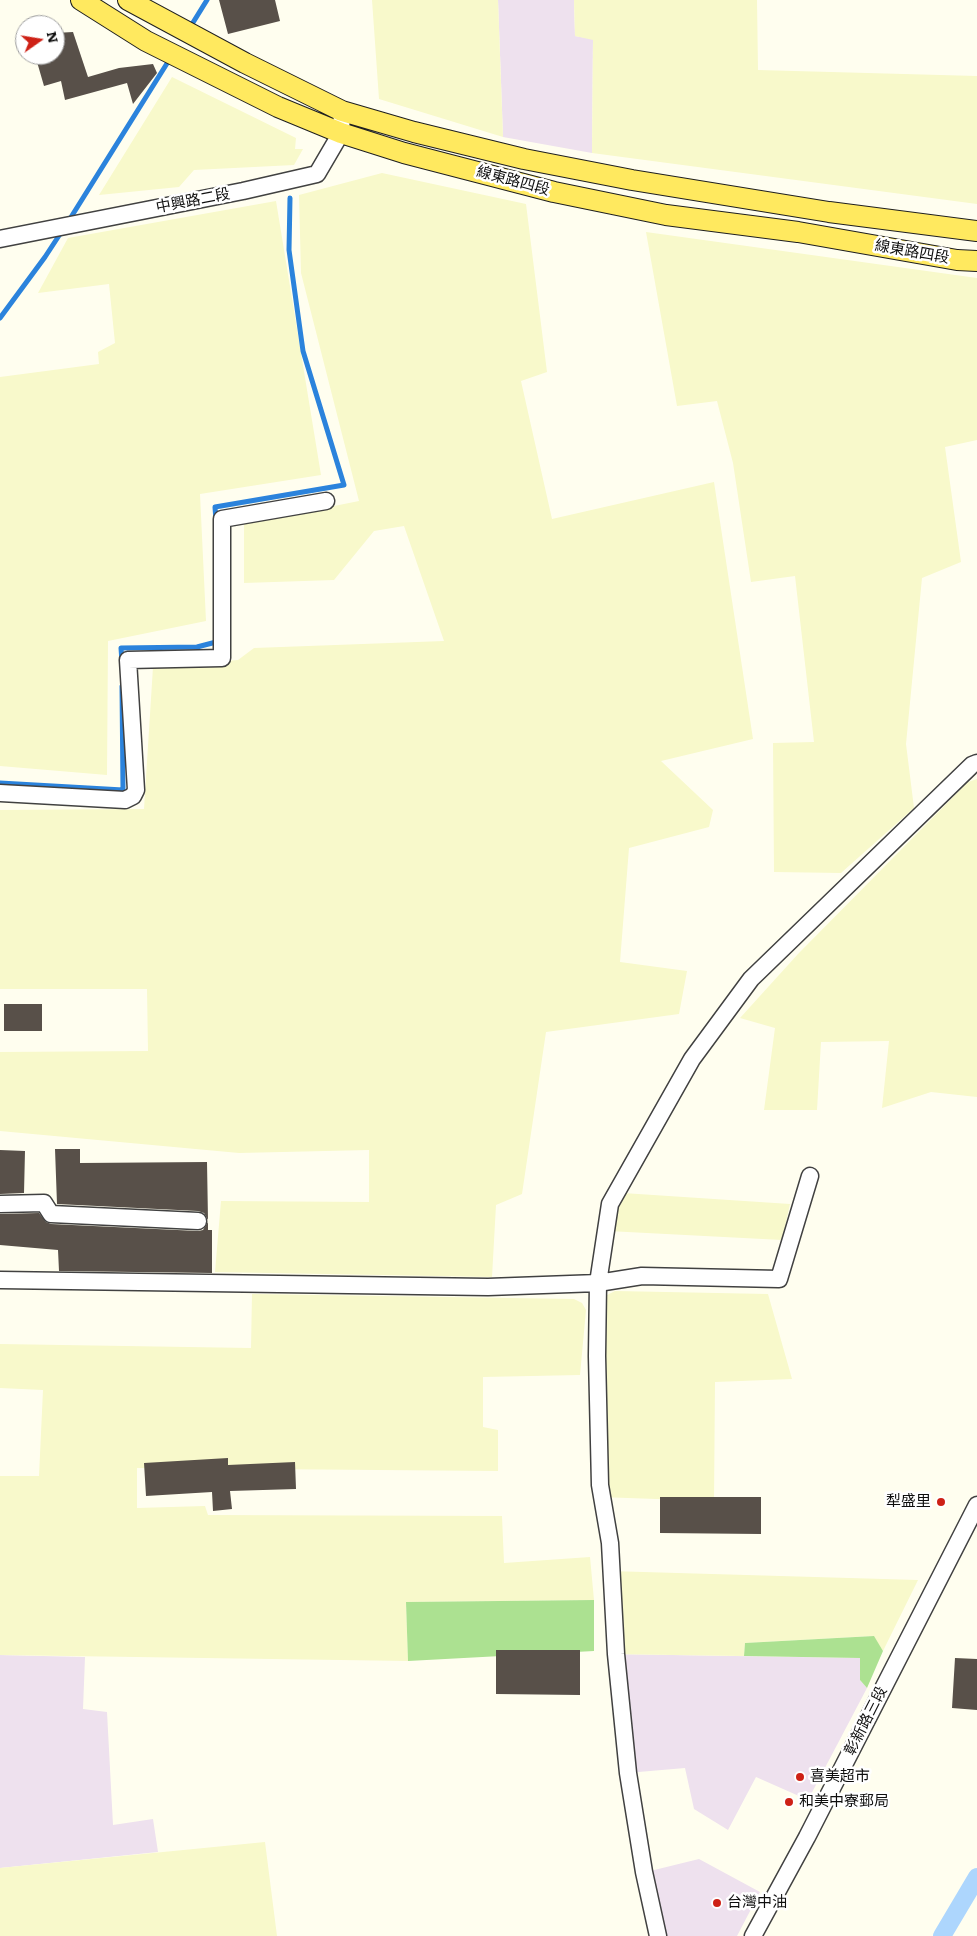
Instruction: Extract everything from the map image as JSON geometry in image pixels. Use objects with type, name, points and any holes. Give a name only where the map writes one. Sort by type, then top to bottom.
[{"type":"main road","name":"線東路四段","points":[[81,0],[154,45],[278,107],[341,133],[404,153],[554,192],[666,215],[798,232],[977,262]]},
{"type":"main road","name":"線東路四段","points":[[128,0],[139,8],[245,63],[342,111],[414,132],[524,159],[632,180],[829,212],[977,231]]},
{"type":"street","name":"中興路二段","points":[[0,239],[243,191],[317,174],[341,133],[342,111]]},
{"type":"street","points":[[957,260],[977,266]]},
{"type":"street","points":[[0,793],[125,800],[133,796],[136,790],[128,660],[222,658],[222,519],[326,501]]},
{"type":"street","points":[[658,1936],[644,1872],[628,1773],[617,1663],[610,1544],[600,1485],[597,1356],[598,1283],[610,1204],[692,1059],[751,979],[972,765],[977,763]]},
{"type":"street","points":[[0,1280],[488,1287],[598,1283],[642,1276],[780,1279],[810,1176]]},
{"type":"street","points":[[0,1204],[44,1203],[51,1214],[198,1221]]},
{"type":"street","name":"彰新路三段","points":[[753,1936],[807,1837],[977,1505]]},
{"type":"shaded area","points":[[498,0],[574,0],[575,36],[593,39],[592,153],[503,137]]},
{"type":"shaded area","points":[[608,1654],[860,1658],[860,1680],[867,1688],[808,1800],[756,1777],[728,1830],[694,1809],[685,1768],[627,1773],[617,1693]]},
{"type":"shaded area","points":[[0,1655],[85,1657],[83,1709],[107,1712],[113,1825],[153,1819],[158,1852],[0,1868]]},
{"type":"shaded area","points":[[699,1859],[760,1892],[737,1936],[657,1936],[642,1873]]},
{"type":"green space","points":[[372,0],[498,0],[503,137],[379,99]]},
{"type":"green space","points":[[574,0],[757,0],[758,70],[977,76],[977,204],[592,153],[593,40],[575,36]]},
{"type":"green space","points":[[172,77],[296,138],[295,149],[303,149],[294,165],[194,170],[179,187],[99,195]]},
{"type":"green space","points":[[382,173],[526,204],[547,372],[521,381],[552,519],[714,482],[753,739],[661,761],[713,810],[709,827],[629,848],[620,962],[687,971],[679,1014],[546,1032],[522,1194],[496,1205],[492,1277],[215,1272],[221,1201],[369,1202],[369,1150],[239,1153],[0,1131],[0,1052],[148,1051],[147,989],[0,989],[0,810],[144,809],[153,667],[238,660],[254,648],[444,641],[404,526],[374,531],[334,580],[244,583],[244,524],[359,501],[301,273],[299,195]]},
{"type":"green space","points":[[276,201],[321,475],[200,494],[206,621],[108,641],[107,775],[0,766],[0,377],[99,364],[98,352],[115,343],[109,284],[38,293],[68,238]]},
{"type":"green space","points":[[646,232],[977,278],[977,440],[945,447],[961,562],[922,578],[906,744],[914,808],[841,873],[774,872],[773,743],[814,742],[795,576],[751,582],[733,463],[717,401],[677,406]]},
{"type":"green space","points":[[977,779],[977,1097],[931,1092],[882,1108],[889,1041],[821,1042],[817,1110],[764,1110],[775,1028],[740,1018],[798,954],[968,782]]},
{"type":"green space","points":[[623,1193],[790,1204],[782,1240],[608,1231]]},
{"type":"green space","points":[[615,1291],[768,1294],[792,1379],[715,1382],[714,1501],[599,1497],[605,1296]]},
{"type":"green space","points":[[252,1294],[574,1299],[582,1303],[586,1310],[580,1375],[483,1377],[483,1427],[498,1430],[498,1471],[137,1468],[137,1508],[205,1506],[208,1515],[502,1516],[504,1563],[590,1557],[594,1600],[406,1602],[408,1661],[0,1655],[0,1476],[39,1476],[43,1390],[0,1388],[0,1344],[251,1348]]},
{"type":"green space","points":[[609,1571],[918,1580],[883,1651],[873,1636],[745,1643],[744,1656],[608,1654]]},
{"type":"green space","points":[[594,1600],[594,1651],[408,1661],[406,1602]]},
{"type":"green space","points":[[874,1636],[883,1651],[867,1688],[860,1680],[860,1658],[744,1656],[745,1643]]},
{"type":"green space","points":[[265,1842],[277,1936],[0,1936],[0,1868]]},
{"type":"building","points":[[219,0],[275,0],[280,21],[228,34]]},
{"type":"building","points":[[65,32],[73,32],[88,77],[119,68],[153,64],[157,73],[133,104],[127,83],[65,100],[61,81],[44,86],[38,65],[65,65]]},
{"type":"building","points":[[4,1004],[42,1004],[42,1031],[4,1031]]},
{"type":"building","points":[[55,1149],[80,1149],[80,1163],[207,1162],[208,1220],[204,1213],[198,1211],[57,1204]]},
{"type":"building","points":[[0,1150],[25,1151],[24,1193],[0,1194]]},
{"type":"building","points":[[39,1213],[46,1222],[51,1224],[198,1231],[203,1230],[208,1222],[208,1230],[212,1230],[212,1273],[59,1271],[58,1250],[0,1245],[0,1214]]},
{"type":"building","points":[[228,1458],[228,1465],[295,1462],[296,1489],[230,1491],[232,1509],[213,1511],[212,1492],[146,1496],[144,1463]]},
{"type":"building","points":[[660,1497],[761,1497],[761,1534],[660,1533]]},
{"type":"building","points":[[496,1650],[580,1650],[580,1695],[496,1694]]},
{"type":"building","points":[[955,1658],[977,1659],[977,1710],[952,1708]]},
{"type":"waterway","points":[[189,29],[207,0]]},
{"type":"waterway","points":[[68,222],[171,57]]},
{"type":"waterway","points":[[216,521],[215,507],[344,485],[303,351],[289,250],[290,198]]},
{"type":"waterway","points":[[0,318],[62,231]]},
{"type":"waterway","points":[[122,662],[121,648],[197,647],[220,641]]},
{"type":"waterway","points":[[0,783],[123,790],[122,686]]},
{"type":"waterway","points":[[942,1936],[977,1877]]},
{"type":"place","name":"犁盛里","points":[[941,1502]]},
{"type":"place","name":"喜美超市","points":[[800,1777]]},
{"type":"place","name":"和美中寮郵局","points":[[789,1802]]},
{"type":"place","name":"台灣中油","points":[[717,1903]]}]
